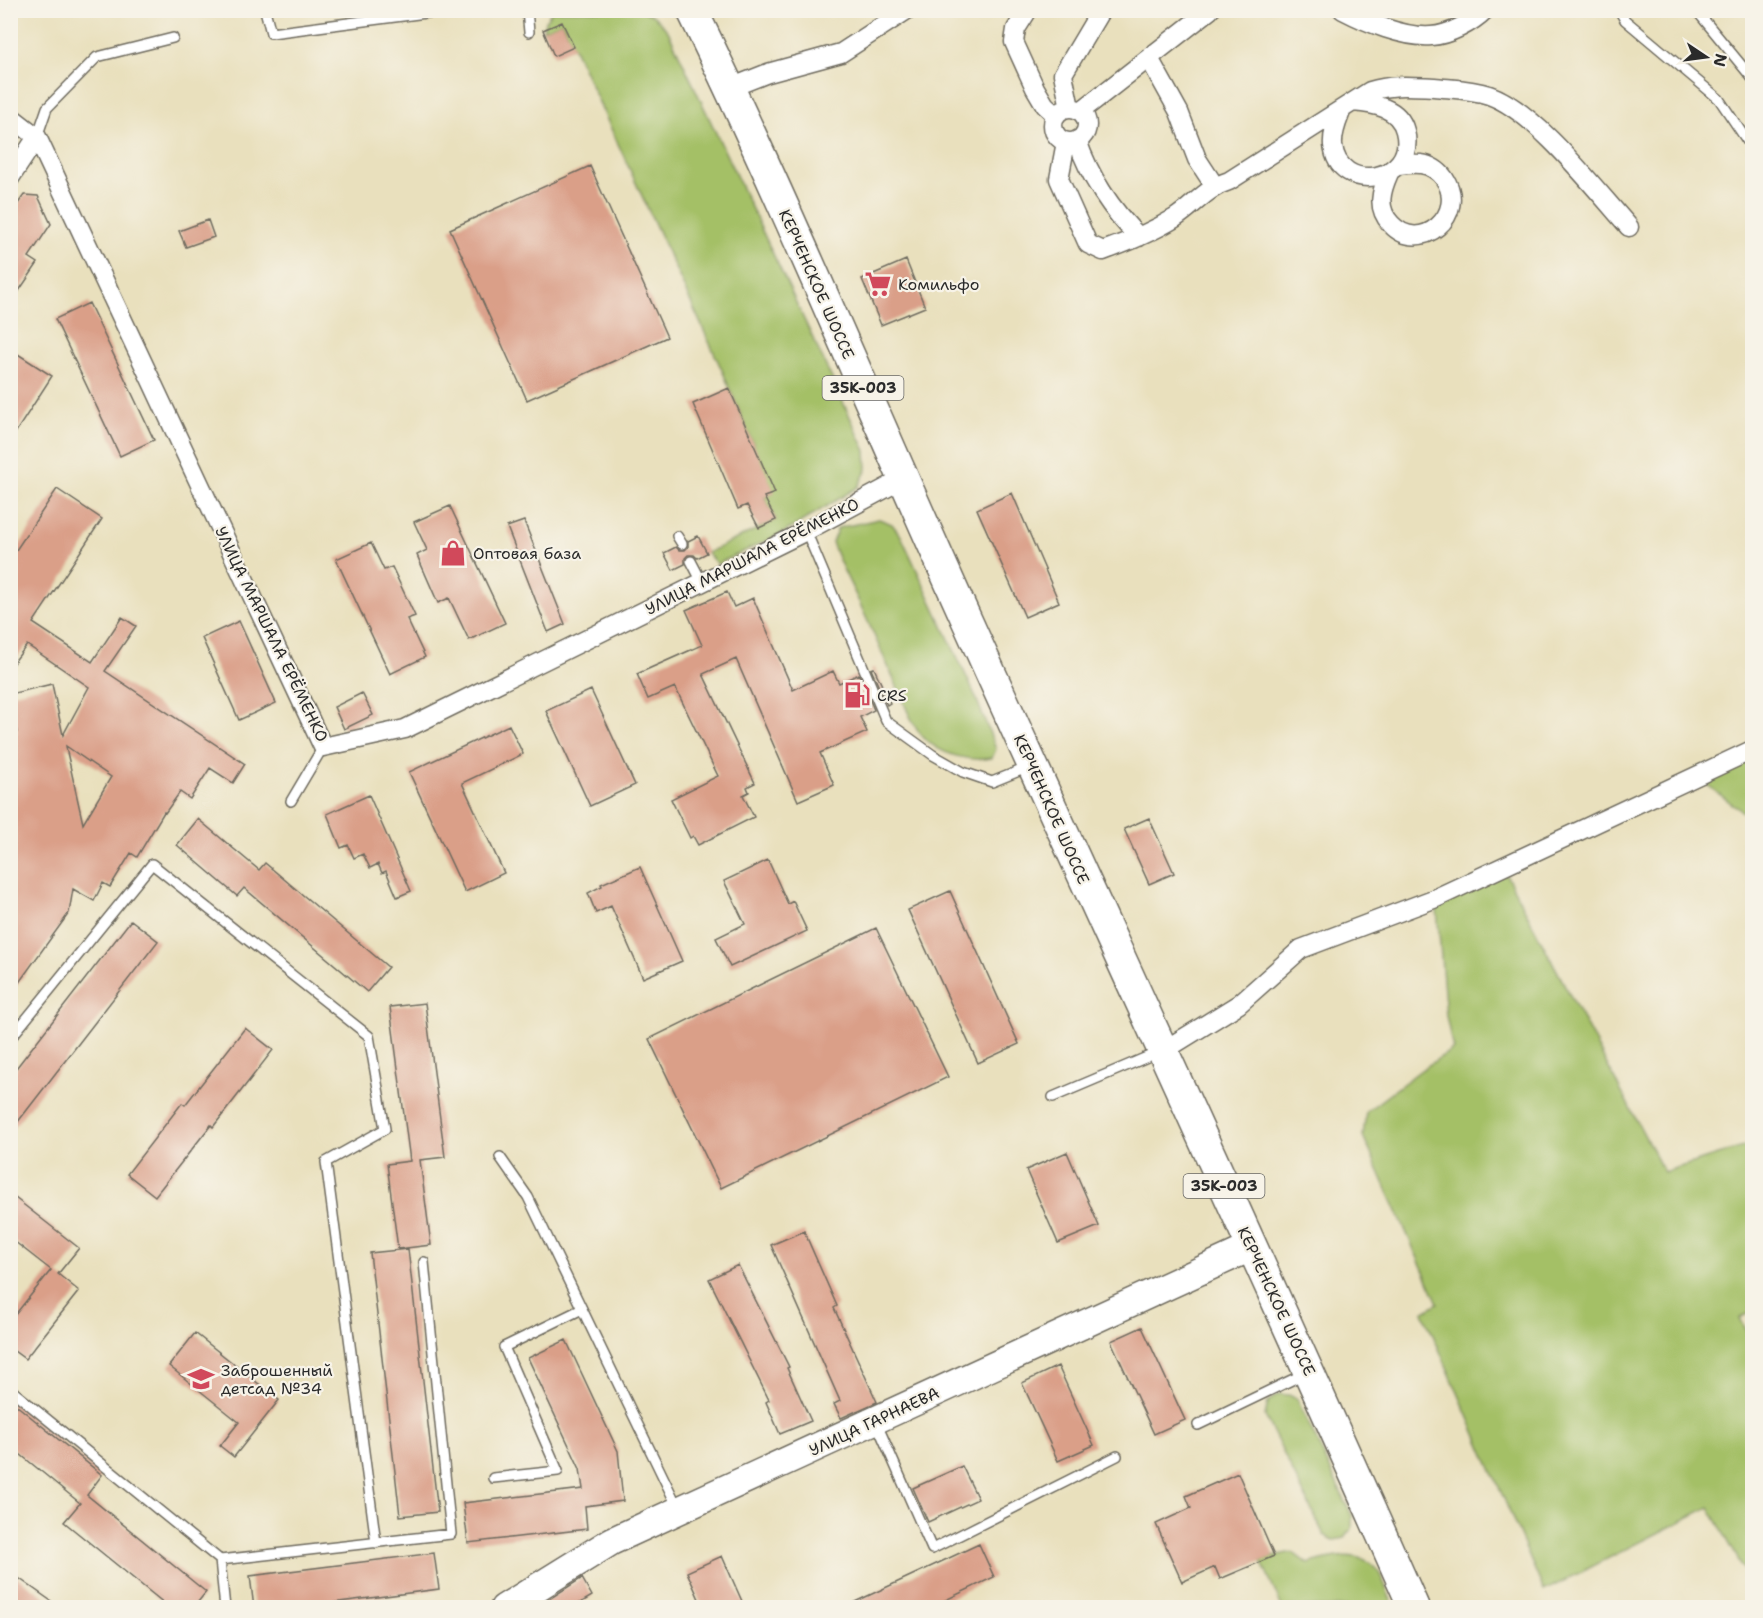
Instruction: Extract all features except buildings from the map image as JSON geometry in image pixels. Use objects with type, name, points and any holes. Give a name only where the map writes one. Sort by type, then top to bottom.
[{"type":"main road","name":"КЕРЧЕНСКОЕ ШОССЕ","points":[[692,10],[730,88],[1032,766],[1309,1371],[1414,1608]]},
{"type":"street","points":[[730,88],[768,73],[841,53],[907,10]]},
{"type":"street","points":[[1028,10],[1016,29],[1014,42],[1035,88],[1046,105],[1084,116],[1087,127],[1085,132],[1072,141],[1059,179],[1088,244],[1102,251],[1152,232],[1179,215],[1214,185],[1229,181],[1370,91],[1389,85],[1474,90],[1492,96],[1522,114],[1549,138],[1629,227]]},
{"type":"street","points":[[1069,111],[1063,74],[1101,10]]},
{"type":"street","points":[[1072,141],[1061,140],[1052,126],[1069,111],[1149,58],[1210,10]]},
{"type":"street","points":[[1343,10],[1364,21],[1408,34],[1432,36],[1457,29],[1485,10]]},
{"type":"street","points":[[1149,58],[1179,111],[1197,159],[1214,185]]},
{"type":"street","points":[[1348,105],[1380,105],[1399,118],[1405,129],[1407,141],[1404,154],[1394,169],[1377,177],[1365,178],[1353,174],[1343,166],[1333,145],[1337,122],[1348,105]]},
{"type":"street","name":"УЛИЦА МАРШАЛА ЕРЁМЕНКО","points":[[10,116],[37,137],[323,747],[405,729],[806,531],[903,479]]},
{"type":"street","points":[[10,178],[37,137]]},
{"type":"street","points":[[1072,141],[1123,222],[1139,237]]},
{"type":"street","points":[[1162,1051],[1239,1004],[1301,950],[1436,898],[1752,750]]},
{"type":"street","name":"УЛИЦА ГАРНАЕВА","points":[[504,1608],[612,1541],[1252,1247]]},
{"type":"lane","points":[[266,10],[271,33],[449,10]]},
{"type":"lane","points":[[527,10],[529,32]]},
{"type":"lane","points":[[1619,10],[1625,20],[1719,99],[1752,148]]},
{"type":"lane","points":[[1696,10],[1752,78]]},
{"type":"lane","points":[[37,137],[47,108],[97,57],[173,38]]},
{"type":"lane","points":[[806,531],[886,721],[933,755],[963,772],[992,782],[1032,766]]},
{"type":"lane","points":[[691,561],[702,582]]},
{"type":"lane","points":[[291,801],[323,747]]},
{"type":"lane","points":[[10,1039],[152,864],[369,1036],[385,1129],[326,1162],[376,1542]]},
{"type":"lane","points":[[1053,1097],[1162,1051]]},
{"type":"lane","points":[[500,1157],[528,1197],[679,1510]]},
{"type":"lane","points":[[220,1560],[451,1534],[424,1262]]},
{"type":"lane","points":[[493,1478],[558,1471],[504,1347],[582,1309]]},
{"type":"lane","points":[[1198,1425],[1309,1371]]},
{"type":"lane","points":[[10,1389],[220,1560],[225,1608]]},
{"type":"lane","points":[[875,1420],[932,1549],[1117,1456]]},
{"type":"green space","points":[[641,10],[654,16],[668,31],[866,451],[867,469],[858,487],[783,533],[717,564],[707,553],[776,520],[764,497],[774,493],[722,370],[562,22],[543,30],[545,21],[552,11]]},
{"type":"green space","points":[[879,519],[892,524],[901,536],[974,693],[996,749],[992,758],[965,758],[939,749],[924,738],[909,715],[832,542],[838,528]]},
{"type":"green space","points":[[1752,750],[1752,819],[1697,777]]},
{"type":"green space","points":[[1502,867],[1664,1172],[1752,1144],[1752,1312],[1740,1318],[1752,1341],[1752,1584],[1709,1507],[1544,1591],[1423,1312],[1438,1303],[1363,1136],[1366,1112],[1453,1049],[1446,1016],[1436,898]]},
{"type":"green space","points":[[1278,1394],[1289,1395],[1297,1399],[1352,1516],[1352,1529],[1345,1538],[1334,1540],[1324,1535],[1265,1416],[1268,1402]]},
{"type":"green space","points":[[1292,1552],[1308,1564],[1344,1556],[1361,1558],[1369,1562],[1379,1572],[1394,1607],[1282,1607],[1261,1561]]},
{"type":"place","name":"Комильфо","points":[[878,284]]},
{"type":"place","name":"Оптовая база","points":[[453,553]]},
{"type":"place","name":"CRS","points":[[857,695]]},
{"type":"place","name":"Заброшенный детсад №34","points":[[201,1379]]}]
